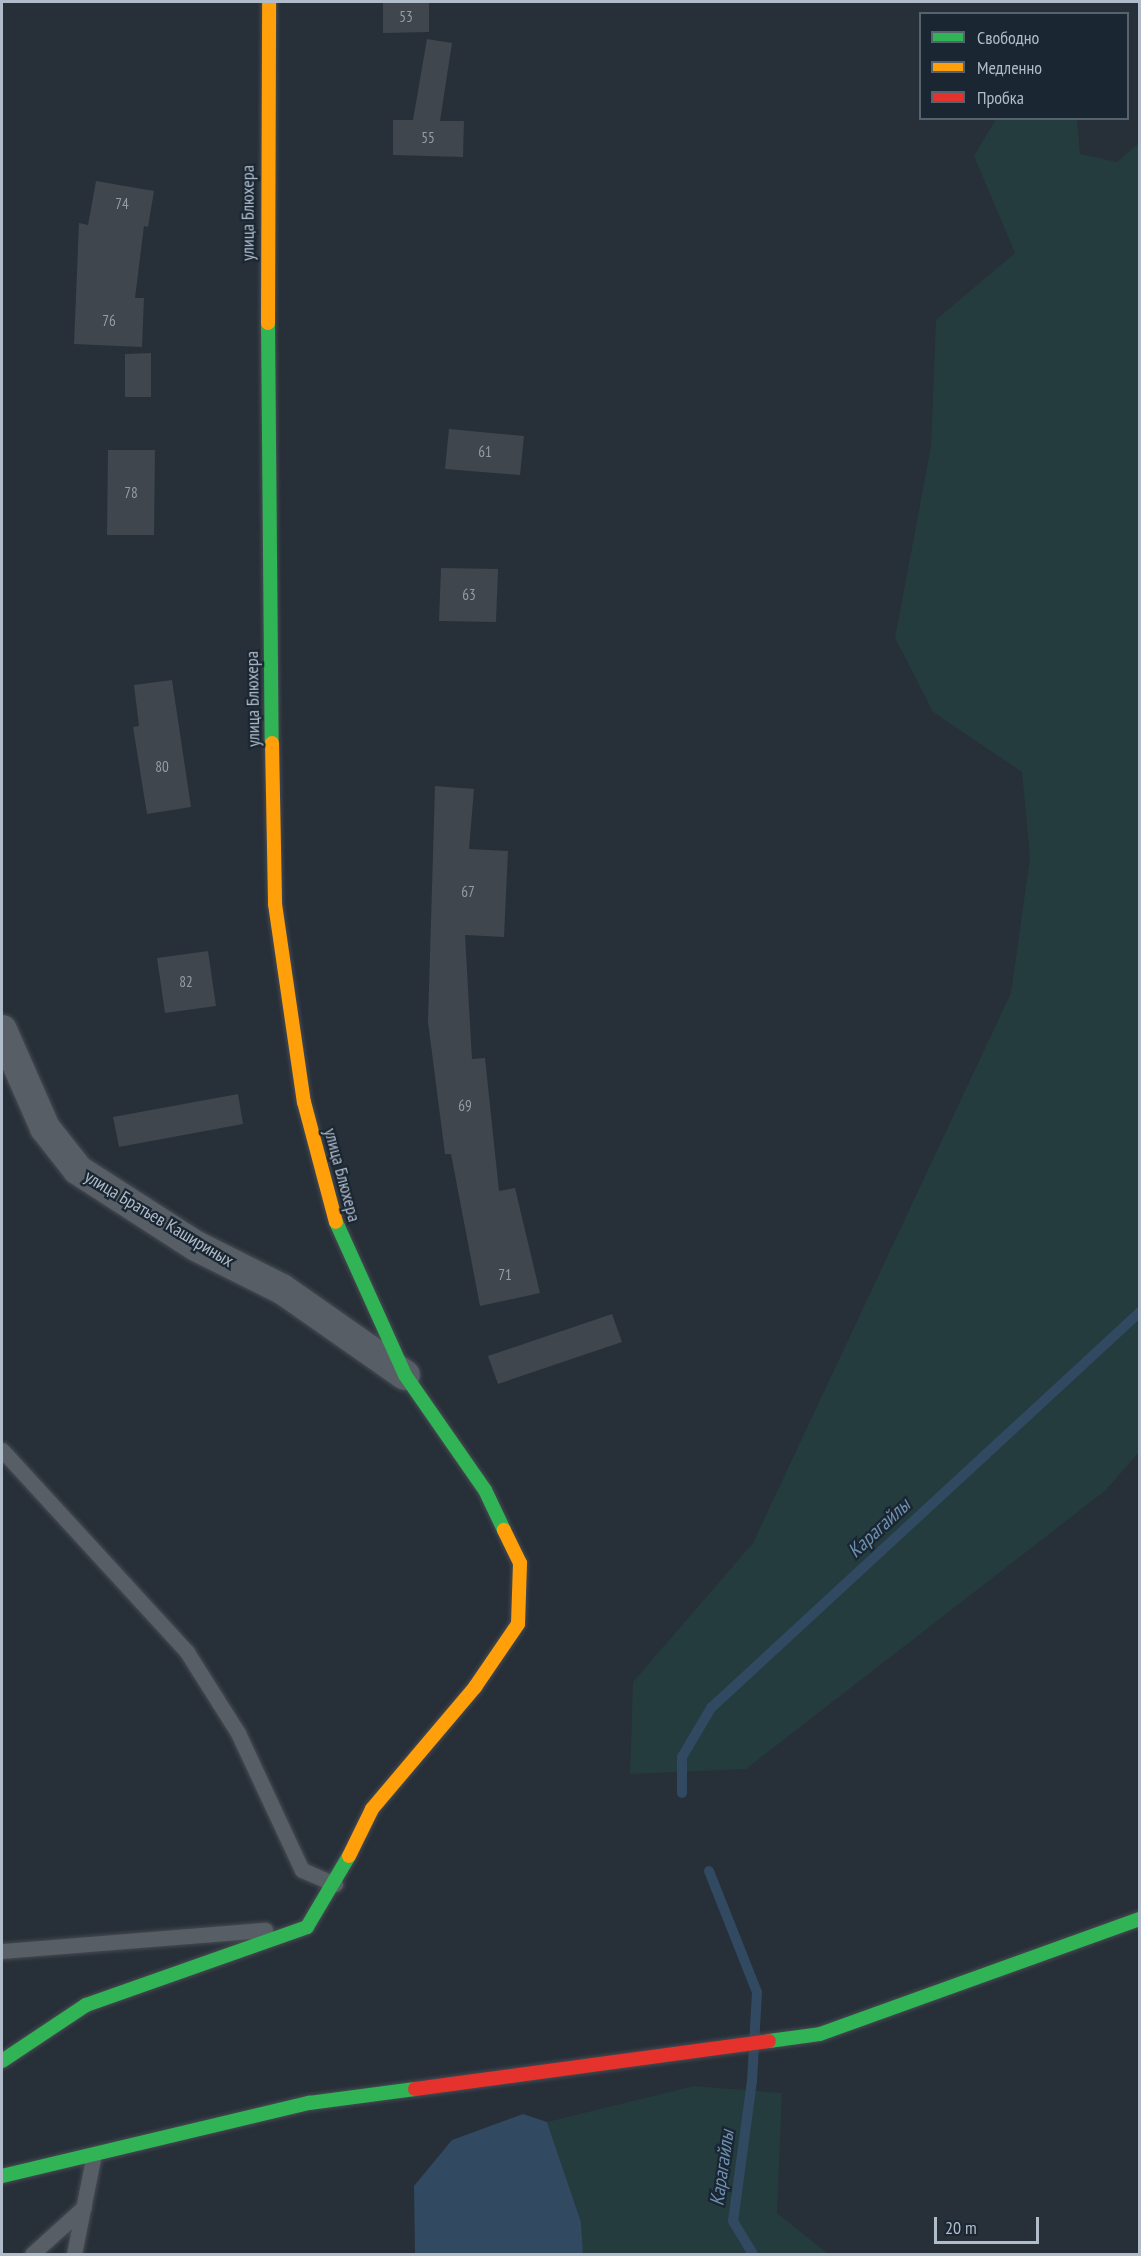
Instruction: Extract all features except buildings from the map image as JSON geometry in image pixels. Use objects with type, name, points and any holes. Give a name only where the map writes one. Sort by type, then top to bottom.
[{"type":"street","name":"улица Блюхера","points":[[269,2],[267,431],[275,904],[304,1102],[342,1243],[405,1375],[485,1490],[520,1563],[518,1624],[475,1687],[372,1809],[335,1884],[307,1927]]},
{"type":"street","name":"улица Братьев Кашириных","points":[[2,1030],[45,1128],[78,1170],[196,1246],[282,1289],[405,1375]]},
{"type":"street","points":[[2,2176],[309,2103],[820,2034],[1140,1919]]},
{"type":"street","points":[[2,2061],[86,2005],[307,1927]]},
{"type":"lane","points":[[2,1450],[187,1652],[238,1733],[302,1870],[335,1884]]},
{"type":"lane","points":[[2,1951],[307,1927]]},
{"type":"lane","points":[[74,2254],[94,2154]]},
{"type":"lane","points":[[32,2254],[84,2207]]},
{"type":"green space","points":[[995,120],[1077,120],[1080,154],[1117,162],[1139,143],[1139,1452],[1106,1490],[746,1769],[630,1774],[633,1682],[753,1543],[1011,993],[1030,858],[1022,772],[933,712],[895,638],[931,446],[936,320],[1015,253],[974,156]]},
{"type":"green space","points":[[694,2086],[782,2093],[777,2213],[828,2254],[583,2254],[581,2222],[547,2122]]},
{"type":"water","points":[[523,2114],[547,2122],[581,2222],[583,2254],[415,2254],[414,2186],[452,2140]]},
{"type":"waterway","name":"Карагайлы","points":[[682,1793],[682,1757],[711,1708],[1140,1312]]},
{"type":"waterway","points":[[709,1871],[757,1992],[752,2081],[733,2221],[753,2254]]},
{"type":"traffic: fast","points":[[268,323],[272,743]]},
{"type":"traffic: fast","points":[[336,1222],[405,1375],[485,1490],[504,1530]]},
{"type":"traffic: fast","points":[[2,2061],[86,2005],[307,1927],[349,1856]]},
{"type":"traffic: fast","points":[[769,2041],[820,2034],[1140,1919]]},
{"type":"traffic: fast","points":[[2,2176],[309,2103],[415,2089]]},
{"type":"traffic: slow","points":[[268,323],[269,2]]},
{"type":"traffic: slow","points":[[272,743],[275,904],[304,1102],[336,1222]]},
{"type":"traffic: slow","points":[[349,1856],[372,1809],[475,1687],[518,1624],[520,1563],[504,1530]]},
{"type":"traffic: jam","points":[[415,2089],[769,2041]]}]
